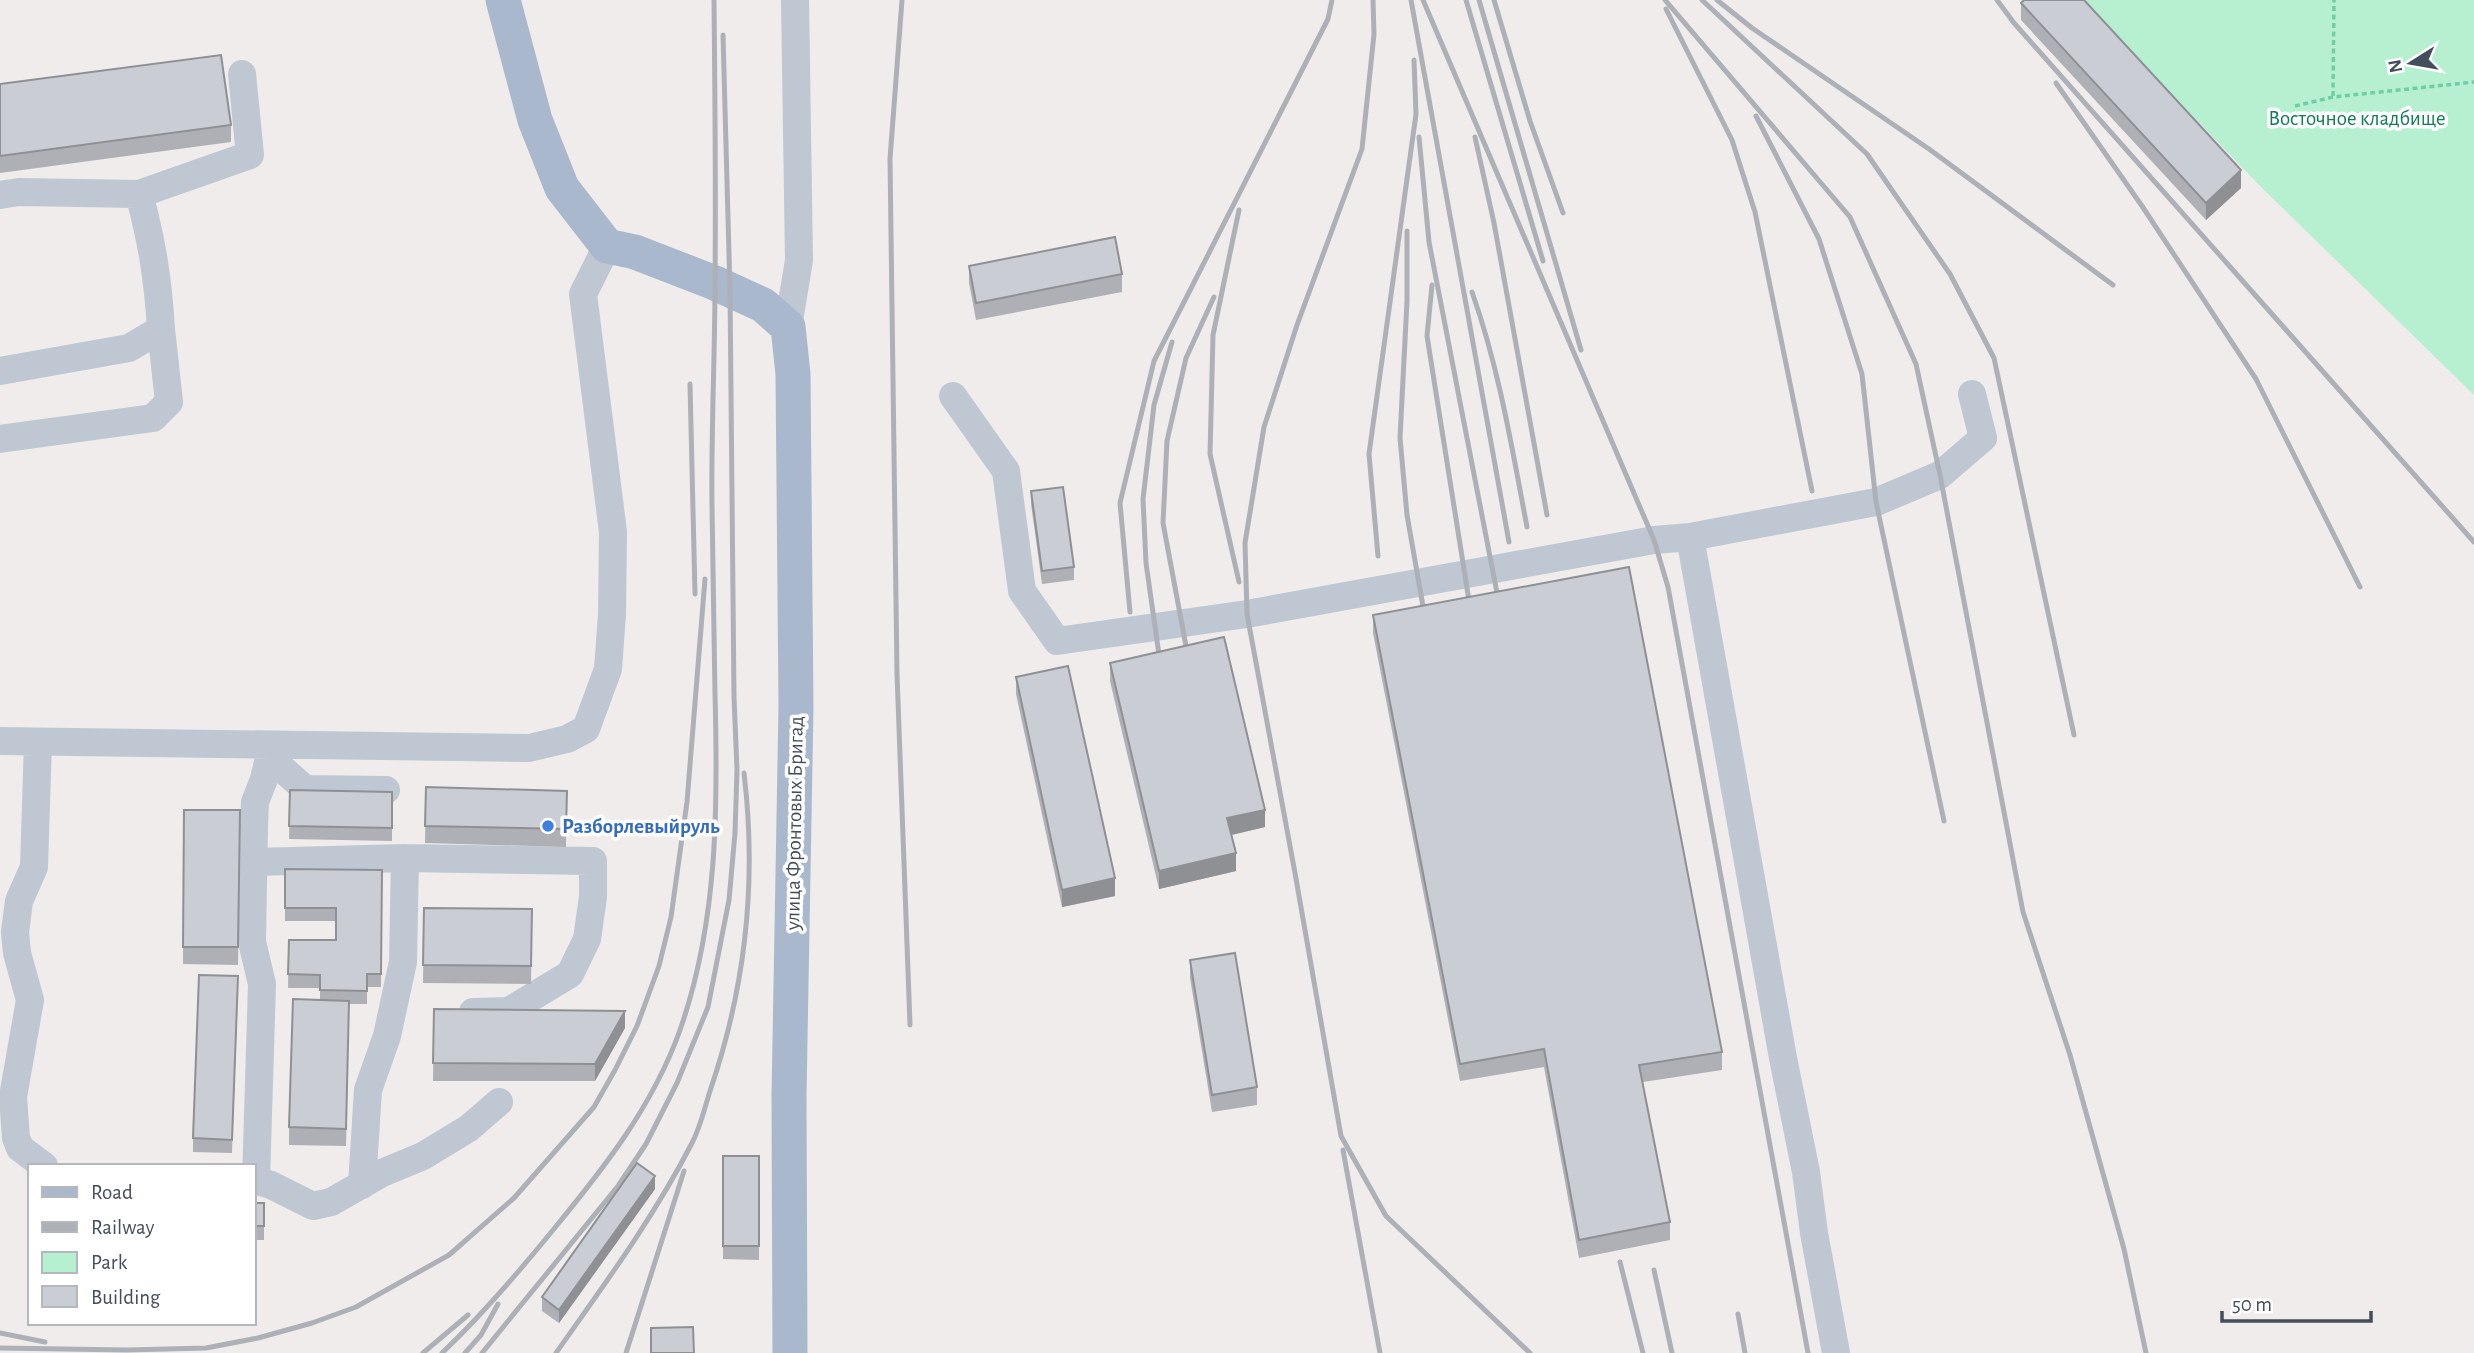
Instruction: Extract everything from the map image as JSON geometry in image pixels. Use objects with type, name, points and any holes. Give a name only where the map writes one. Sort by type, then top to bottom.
[{"type":"main road","points":[[503,0],[535,120],[562,188],[607,246],[635,252],[687,271],[776,316]]},
{"type":"main road","name":"улица Фронтовых Бригад","points":[[776,316],[793,374],[796,707],[789,1096],[790,1353]]},
{"type":"street","points":[[776,316],[799,260],[795,0]]},
{"type":"street","points":[[0,195],[19,192],[139,194],[250,155],[242,74]]},
{"type":"street","points":[[0,439],[153,418],[170,402],[158,277],[139,194]]},
{"type":"street","points":[[0,741],[270,751],[528,748],[567,738],[586,729],[608,669],[613,532],[583,294],[607,246]]},
{"type":"street","points":[[0,371],[129,348],[161,329]]},
{"type":"street","points":[[953,396],[1006,471],[1022,592],[1057,641],[1247,614],[1876,502],[1940,475],[1983,438],[1972,394]]},
{"type":"street","points":[[1690,537],[1783,1058],[1806,1172],[1836,1353]]},
{"type":"street","points":[[38,742],[34,867],[19,901],[15,932],[17,953],[30,1000],[13,1097],[16,1138],[20,1148],[41,1164]]},
{"type":"street","points":[[270,751],[305,789],[386,790]]},
{"type":"street","points":[[256,1164],[262,984],[252,942],[255,802],[270,751]]},
{"type":"street","points":[[253,862],[405,858],[593,862],[593,897],[587,939],[570,974],[509,1011],[466,1012]]},
{"type":"street","points":[[362,1185],[368,1090],[390,1026],[404,962],[405,858]]},
{"type":"street","points":[[256,1180],[313,1206],[331,1202],[382,1173],[423,1156],[469,1128],[499,1102]]},
{"type":"path","points":[[2333,97],[2334,0]]},
{"type":"path","points":[[2295,106],[2333,97],[2474,82]]},
{"type":"green space","name":"Восточное кладбище","points":[[2081,0],[2474,0],[2474,395],[2261,187]]},
{"type":"building","points":[[2024,0],[2084,0],[2241,170],[2206,203],[2021,3]]},
{"type":"building","points":[[221,55],[231,125],[0,156],[0,84]]},
{"type":"building","points":[[1115,237],[1122,274],[976,303],[969,266]]},
{"type":"building","points":[[1063,487],[1074,567],[1042,571],[1031,491]]},
{"type":"building","points":[[1629,567],[1722,1052],[1639,1065],[1670,1222],[1579,1240],[1544,1049],[1460,1064],[1373,615]]},
{"type":"building","points":[[1224,637],[1265,810],[1227,818],[1236,853],[1159,871],[1110,663]]},
{"type":"building","points":[[1068,666],[1115,878],[1062,890],[1016,677]]},
{"type":"building","points":[[426,787],[567,791],[566,829],[425,826]]},
{"type":"building","points":[[290,790],[392,792],[392,828],[289,826]]},
{"type":"building","points":[[184,810],[240,810],[238,947],[183,947]]},
{"type":"building","points":[[285,869],[382,870],[381,974],[367,974],[367,991],[320,990],[320,975],[288,974],[289,940],[336,940],[336,908],[285,908]]},
{"type":"building","points":[[424,908],[532,909],[531,966],[423,965]]},
{"type":"building","points":[[1235,953],[1257,1087],[1212,1095],[1190,960]]},
{"type":"building","points":[[199,975],[238,976],[232,1140],[193,1138]]},
{"type":"building","points":[[293,999],[349,1001],[346,1129],[289,1127]]},
{"type":"building","points":[[434,1009],[625,1011],[595,1064],[433,1063]]},
{"type":"building","points":[[723,1156],[759,1156],[759,1246],[723,1246]]},
{"type":"building","points":[[637,1163],[655,1176],[559,1310],[542,1297]]},
{"type":"building","points":[[256,1203],[264,1203],[264,1226],[256,1226]]},
{"type":"building","points":[[693,1327],[694,1353],[651,1353],[651,1328]]},
{"type":"railway","points":[[442,1353],[527,1262],[626,1135],[669,1058],[693,989],[702,948],[713,864],[716,779],[712,478],[714,0]]},
{"type":"railway","points":[[902,0],[890,159],[897,674],[910,1025]]},
{"type":"railway","points":[[1130,612],[1120,503],[1154,361],[1328,19],[1332,0]]},
{"type":"railway","points":[[1373,0],[1374,34],[1362,149],[1297,325],[1264,427],[1245,543],[1247,614],[1341,1136],[1386,1216],[1530,1353]]},
{"type":"railway","points":[[1411,0],[1509,542]]},
{"type":"railway","points":[[1423,0],[1654,540],[1668,587],[1808,1353]]},
{"type":"railway","points":[[1466,0],[1543,261]]},
{"type":"railway","points":[[1479,0],[1581,350]]},
{"type":"railway","points":[[1494,0],[1530,121],[1563,213]]},
{"type":"railway","points":[[1665,0],[1850,217],[1916,364],[1940,475],[2023,912],[2070,1055],[2124,1249],[2146,1353]]},
{"type":"railway","points":[[1702,0],[1867,154],[1950,274],[1994,358],[2074,735]]},
{"type":"railway","points":[[1717,0],[1752,28],[1929,149],[2113,285]]},
{"type":"railway","points":[[1997,0],[2014,23],[2474,542]]},
{"type":"railway","points":[[1666,9],[1732,140],[1755,212],[1812,491]]},
{"type":"railway","points":[[482,1353],[618,1186],[646,1144],[677,1083],[708,1007],[729,900],[737,770],[730,291],[723,35]]},
{"type":"railway","points":[[1378,556],[1369,454],[1416,114],[1414,60]]},
{"type":"railway","points":[[2056,83],[2142,206],[2256,379],[2360,587]]},
{"type":"railway","points":[[1756,116],[1819,239],[1862,374],[1876,502],[1944,821]]},
{"type":"railway","points":[[1419,137],[1429,242],[1498,598]]},
{"type":"railway","points":[[1475,137],[1494,223],[1547,515]]},
{"type":"railway","points":[[1239,210],[1213,335],[1210,454],[1239,582]]},
{"type":"railway","points":[[1407,231],[1407,301],[1400,438],[1407,515],[1424,612]]},
{"type":"railway","points":[[1432,285],[1427,336],[1470,607]]},
{"type":"railway","points":[[1472,292],[1497,379],[1527,527]]},
{"type":"railway","points":[[1189,662],[1163,523],[1167,441],[1186,358],[1214,297]]},
{"type":"railway","points":[[1161,669],[1146,563],[1143,499],[1154,405],[1172,342]]},
{"type":"railway","points":[[690,384],[695,594]]},
{"type":"railway","points":[[0,1348],[206,1348],[258,1338],[312,1323],[356,1307],[449,1255],[514,1198],[594,1107],[637,1026],[659,966],[671,917],[687,802],[705,579]]},
{"type":"railway","points":[[556,1353],[645,1224],[692,1143],[700,1123],[733,1011],[746,932],[749,853],[744,773]]},
{"type":"railway","points":[[1343,1150],[1380,1353]]},
{"type":"railway","points":[[626,1353],[684,1171]]},
{"type":"railway","points":[[1620,1262],[1643,1353]]},
{"type":"railway","points":[[1654,1270],[1672,1353]]},
{"type":"railway","points":[[465,1353],[481,1335],[498,1304]]},
{"type":"railway","points":[[1738,1314],[1745,1353]]},
{"type":"railway","points":[[423,1353],[468,1315]]},
{"type":"railway","points":[[0,1333],[45,1342]]},
{"type":"place","name":"Разборлевыйруль","points":[[548,826]]}]
